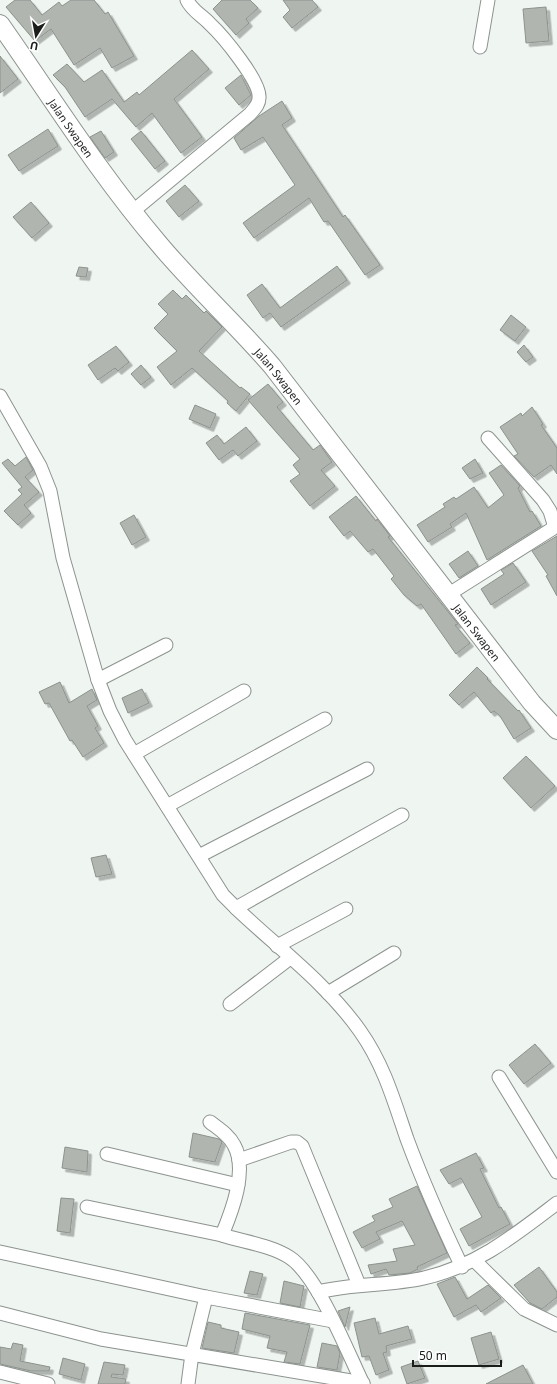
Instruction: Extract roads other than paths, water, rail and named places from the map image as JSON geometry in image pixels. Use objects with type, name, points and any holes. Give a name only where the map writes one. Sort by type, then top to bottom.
[{"type":"main road","name":"Jalan Swapen","points":[[0,24],[132,212],[160,245],[246,335],[272,366],[532,703],[557,730]]},
{"type":"street","points":[[132,212],[250,114],[257,106],[259,100],[257,86],[246,67],[210,24],[190,8],[187,0]]},
{"type":"street","points":[[480,47],[488,0]]},
{"type":"street","points":[[0,396],[40,466],[50,491],[63,558],[98,680],[110,711],[134,754],[223,895],[328,993],[360,1031],[384,1070],[408,1140],[443,1228],[462,1266]]},
{"type":"street","points":[[449,594],[552,529],[554,524],[550,511],[543,500],[488,438]]},
{"type":"street","points":[[98,680],[166,645]]},
{"type":"street","points":[[134,754],[244,691]]},
{"type":"street","points":[[167,806],[325,719]]},
{"type":"street","points":[[199,856],[367,769]]},
{"type":"street","points":[[236,908],[402,815]]},
{"type":"street","points":[[277,946],[346,909]]},
{"type":"street","points":[[328,993],[394,953]]},
{"type":"street","points":[[230,1004],[290,958]]},
{"type":"street","points":[[499,1077],[557,1172]]},
{"type":"street","points":[[210,1122],[229,1138],[235,1147],[239,1160],[238,1185],[232,1212],[222,1235]]},
{"type":"street","points":[[239,1160],[291,1142],[297,1142],[302,1146],[359,1285]]},
{"type":"street","points":[[108,1154],[238,1185]]},
{"type":"street","points":[[318,1292],[359,1285],[386,1284],[424,1278],[462,1266],[475,1261],[527,1226],[557,1203]]},
{"type":"street","points":[[87,1207],[222,1235],[290,1257],[302,1267],[318,1292],[363,1384]]},
{"type":"street","points":[[0,1252],[206,1297],[333,1321]]},
{"type":"street","points":[[475,1261],[524,1309],[557,1326]]},
{"type":"street","points":[[188,1384],[192,1354],[206,1297]]},
{"type":"street","points":[[0,1313],[101,1339],[363,1384]]},
{"type":"street","points":[[0,1372],[48,1384]]}]
